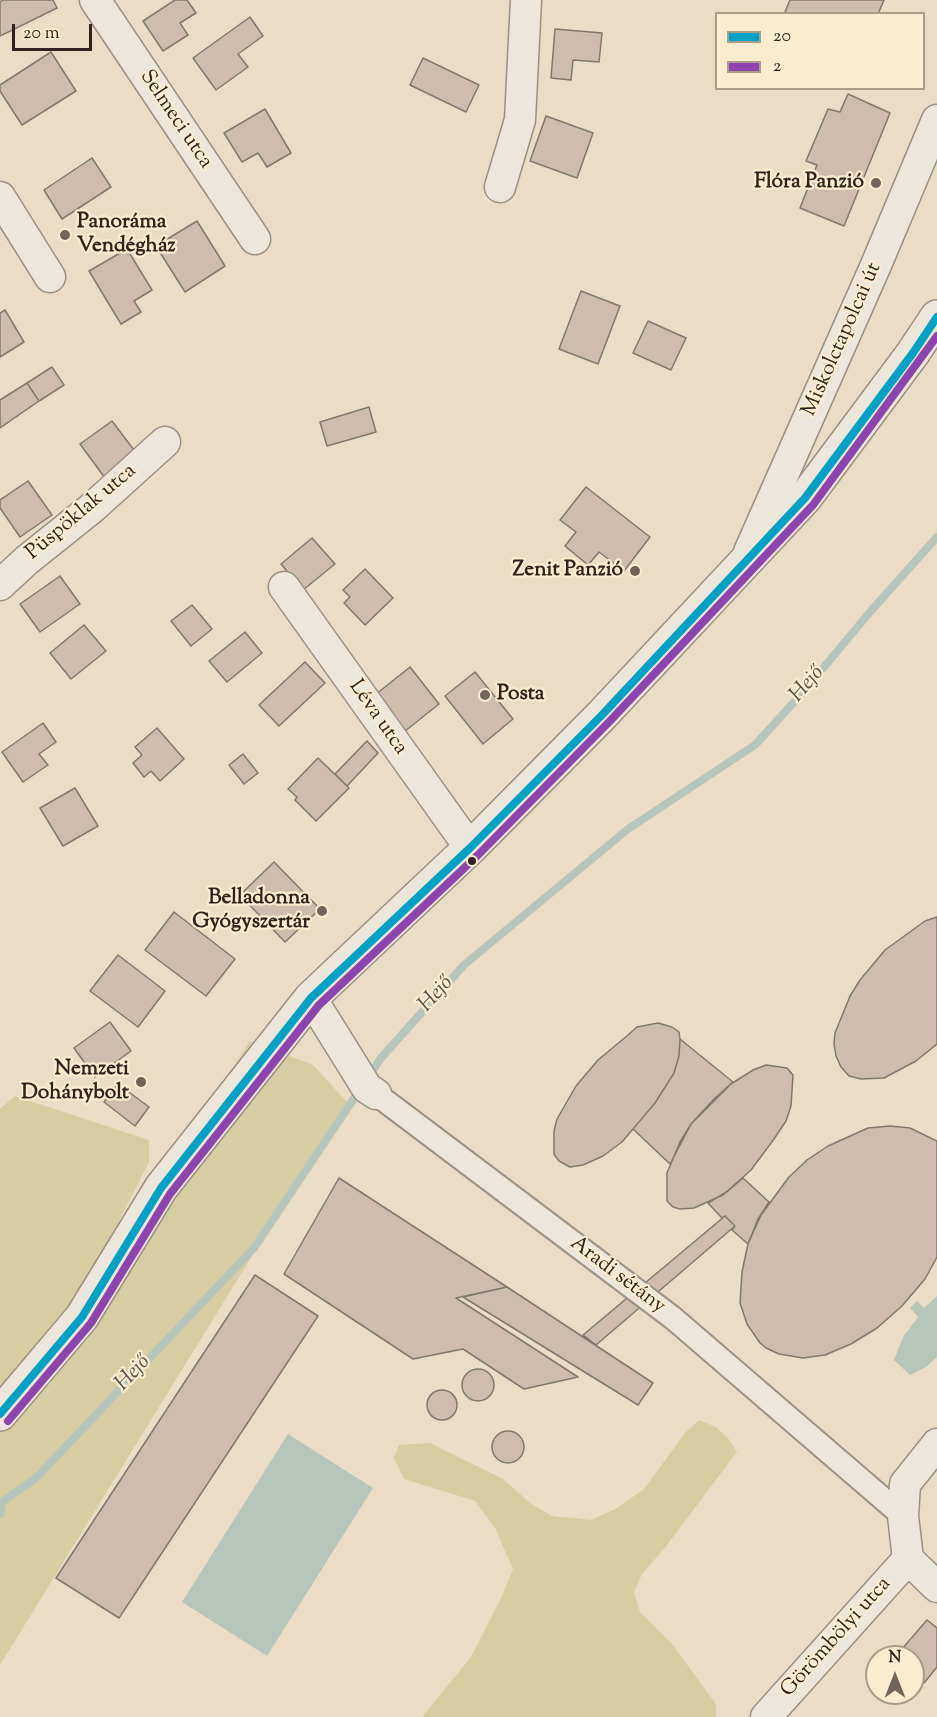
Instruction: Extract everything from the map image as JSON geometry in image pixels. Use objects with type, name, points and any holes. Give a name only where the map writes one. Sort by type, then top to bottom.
[{"type":"street","name":"Selmeci utca","points":[[95,0],[255,239]]},
{"type":"street","points":[[500,187],[520,120],[526,0]]},
{"type":"street","name":"Miskolctapolcai út","points":[[747,558],[876,266],[937,120]]},
{"type":"street","points":[[0,197],[50,277]]},
{"type":"street","name":"Miskolctapolcai út","points":[[0,1414],[82,1317],[160,1188],[311,998],[470,848],[602,715],[805,498],[925,349],[937,316]]},
{"type":"street","name":"Püspöklak utca","points":[[0,585],[27,560],[92,508],[165,442]]},
{"type":"street","name":"Léva utca","points":[[284,587],[470,848]]},
{"type":"street","name":"Aradi sétány","points":[[311,998],[367,1088],[673,1318],[903,1516]]},
{"type":"street","points":[[937,1444],[905,1484],[903,1516],[908,1559],[937,1587]]},
{"type":"street","name":"Görömbölyi utca","points":[[766,1717],[908,1559]]},
{"type":"shaded area","points":[[250,1041],[313,1065],[347,1102],[0,1665],[0,1426]]},
{"type":"shaded area","points":[[15,1096],[149,1140],[149,1162],[88,1282],[0,1387],[0,1109]]},
{"type":"shaded area","points":[[937,1296],[937,1357],[926,1367],[910,1375],[894,1360],[903,1337],[918,1317],[910,1308],[917,1301],[924,1308]]},
{"type":"shaded area","points":[[699,1420],[716,1427],[728,1438],[737,1452],[664,1549],[642,1574],[634,1592],[640,1612],[672,1644],[716,1704],[716,1717],[422,1717],[471,1657],[513,1569],[495,1528],[475,1501],[404,1479],[394,1458],[399,1445],[430,1443],[503,1479],[530,1503],[552,1516],[591,1520],[617,1508],[644,1489],[685,1433]]},
{"type":"shaded area","points":[[288,1434],[373,1488],[267,1656],[182,1602]]},
{"type":"building","points":[[3,0],[53,0],[57,8],[0,36],[0,2]]},
{"type":"building","points":[[175,0],[187,0],[196,13],[180,23],[188,35],[163,51],[143,21]]},
{"type":"building","points":[[790,0],[884,0],[879,12],[785,12]]},
{"type":"building","points":[[250,17],[263,36],[238,54],[248,67],[216,90],[193,58]]},
{"type":"building","points":[[555,29],[602,33],[599,62],[573,60],[571,80],[551,78]]},
{"type":"building","points":[[51,52],[76,91],[22,125],[0,91],[0,85]]},
{"type":"building","points":[[423,58],[479,85],[466,112],[410,85]]},
{"type":"building","points":[[848,94],[890,113],[844,226],[800,208],[817,165],[806,161],[828,109],[840,112]]},
{"type":"building","points":[[265,109],[291,153],[267,167],[258,153],[242,162],[224,133]]},
{"type":"building","points":[[546,116],[593,133],[577,178],[530,161]]},
{"type":"building","points":[[92,158],[111,187],[62,219],[44,190]]},
{"type":"building","points":[[197,221],[225,266],[185,292],[156,246]]},
{"type":"building","points":[[127,249],[152,290],[134,301],[141,312],[121,324],[89,271]]},
{"type":"building","points":[[581,291],[620,306],[598,364],[559,349]]},
{"type":"building","points":[[5,310],[24,342],[0,357],[0,313]]},
{"type":"building","points":[[648,321],[686,338],[671,370],[633,353]]},
{"type":"building","points":[[52,367],[64,385],[39,401],[27,383]]},
{"type":"building","points":[[27,383],[39,401],[0,428],[0,400]]},
{"type":"building","points":[[369,407],[376,432],[327,446],[320,422]]},
{"type":"building","points":[[112,421],[137,454],[105,478],[80,444]]},
{"type":"building","points":[[28,481],[52,515],[20,537],[0,508],[0,500]]},
{"type":"building","points":[[586,487],[650,537],[624,571],[599,552],[588,565],[565,546],[576,532],[560,520]]},
{"type":"building","points":[[312,538],[335,564],[303,590],[281,564]]},
{"type":"building","points":[[365,569],[393,598],[365,625],[344,603],[350,597],[343,590]]},
{"type":"building","points":[[60,576],[80,604],[40,632],[20,604]]},
{"type":"building","points":[[192,605],[212,629],[191,646],[171,621]]},
{"type":"building","points":[[84,625],[106,651],[71,679],[50,653]]},
{"type":"building","points":[[245,632],[262,653],[227,682],[209,661]]},
{"type":"building","points":[[305,662],[325,683],[279,726],[259,705]]},
{"type":"building","points":[[410,667],[439,704],[404,732],[375,695]]},
{"type":"building","points":[[475,672],[513,719],[483,744],[445,696]]},
{"type":"building","points":[[43,723],[56,742],[39,754],[48,765],[23,782],[2,752]]},
{"type":"building","points":[[157,728],[184,759],[160,781],[151,771],[144,777],[133,763],[142,755],[135,747]]},
{"type":"building","points":[[367,741],[378,753],[347,786],[335,774]]},
{"type":"building","points":[[243,754],[258,773],[244,784],[229,765]]},
{"type":"building","points":[[318,758],[349,788],[316,821],[295,800],[297,797],[288,789]]},
{"type":"building","points":[[75,788],[98,826],[63,846],[40,808]]},
{"type":"building","points":[[274,862],[320,909],[285,942],[240,895]]},
{"type":"building","points":[[174,912],[235,959],[206,996],[145,950]]},
{"type":"building","points":[[937,917],[937,1044],[916,1061],[884,1078],[861,1079],[849,1076],[841,1067],[834,1044],[835,1033],[850,996],[885,950],[925,921]]},
{"type":"building","points":[[118,955],[165,991],[138,1027],[90,991]]},
{"type":"building","points":[[110,1022],[131,1051],[95,1077],[74,1048]]},
{"type":"building","points":[[658,1023],[672,1027],[679,1032],[680,1039],[679,1056],[674,1073],[655,1103],[622,1142],[603,1156],[583,1165],[570,1167],[559,1161],[554,1154],[554,1131],[557,1119],[576,1086],[598,1060],[637,1027]]},
{"type":"building","points":[[680,1039],[733,1082],[691,1124],[670,1164],[633,1129],[655,1103],[674,1073],[679,1056]]},
{"type":"building","points":[[766,1065],[787,1068],[793,1075],[791,1106],[786,1121],[751,1170],[723,1195],[694,1208],[673,1207],[667,1201],[667,1173],[680,1142],[691,1124],[731,1084],[753,1070]]},
{"type":"building","points":[[118,1084],[149,1107],[135,1126],[104,1102]]},
{"type":"building","points":[[890,1126],[910,1128],[937,1141],[937,1257],[925,1279],[902,1306],[877,1328],[851,1344],[825,1355],[803,1358],[779,1354],[766,1348],[747,1324],[740,1303],[742,1272],[748,1244],[761,1215],[789,1177],[807,1160],[828,1146],[868,1128]]},
{"type":"building","points":[[339,1178],[507,1287],[456,1298],[578,1377],[524,1389],[463,1349],[413,1359],[284,1274]]},
{"type":"building","points":[[743,1178],[769,1202],[758,1219],[748,1244],[732,1230],[735,1226],[725,1216],[722,1218],[708,1203],[728,1191]]},
{"type":"building","points":[[725,1216],[735,1226],[596,1345],[583,1335]]},
{"type":"building","points":[[255,1275],[318,1316],[119,1618],[56,1578]]},
{"type":"building","points":[[507,1287],[653,1383],[638,1405],[463,1297]]},
{"type":"building","points":[[478,1369],[490,1373],[494,1385],[490,1397],[478,1401],[466,1397],[462,1385],[466,1373]]},
{"type":"building","points":[[442,1390],[453,1394],[457,1405],[453,1416],[442,1420],[431,1416],[427,1405],[431,1394]]},
{"type":"building","points":[[508,1431],[519,1436],[524,1447],[519,1458],[508,1463],[497,1458],[492,1447],[497,1436]]},
{"type":"building","points":[[927,1620],[937,1628],[937,1667],[925,1682],[925,1645],[905,1645]]},
{"type":"waterway","name":"Hejő","points":[[0,1514],[2,1502],[36,1478],[254,1248],[381,1058],[464,965],[628,829],[755,745],[937,537]]},
{"type":"transit line","name":"20","points":[[0,1414],[82,1317],[161,1188],[311,998],[470,848],[602,715],[805,498],[913,353],[937,317]]},
{"type":"transit line","name":"2","points":[[8,1421],[91,1323],[170,1194],[319,1005],[477,856],[609,722],[813,505],[937,336]]},
{"type":"place","name":"Flóra Panzió","points":[[876,183]]},
{"type":"place","name":"Panoráma Vendégház","points":[[65,235]]},
{"type":"place","name":"Zenit Panzió","points":[[635,571]]},
{"type":"place","name":"Posta","points":[[485,695]]},
{"type":"place","name":"Belladonna Gyógyszertár","points":[[322,911]]},
{"type":"place","name":"Nemzeti Dohánybolt","points":[[141,1082]]}]
